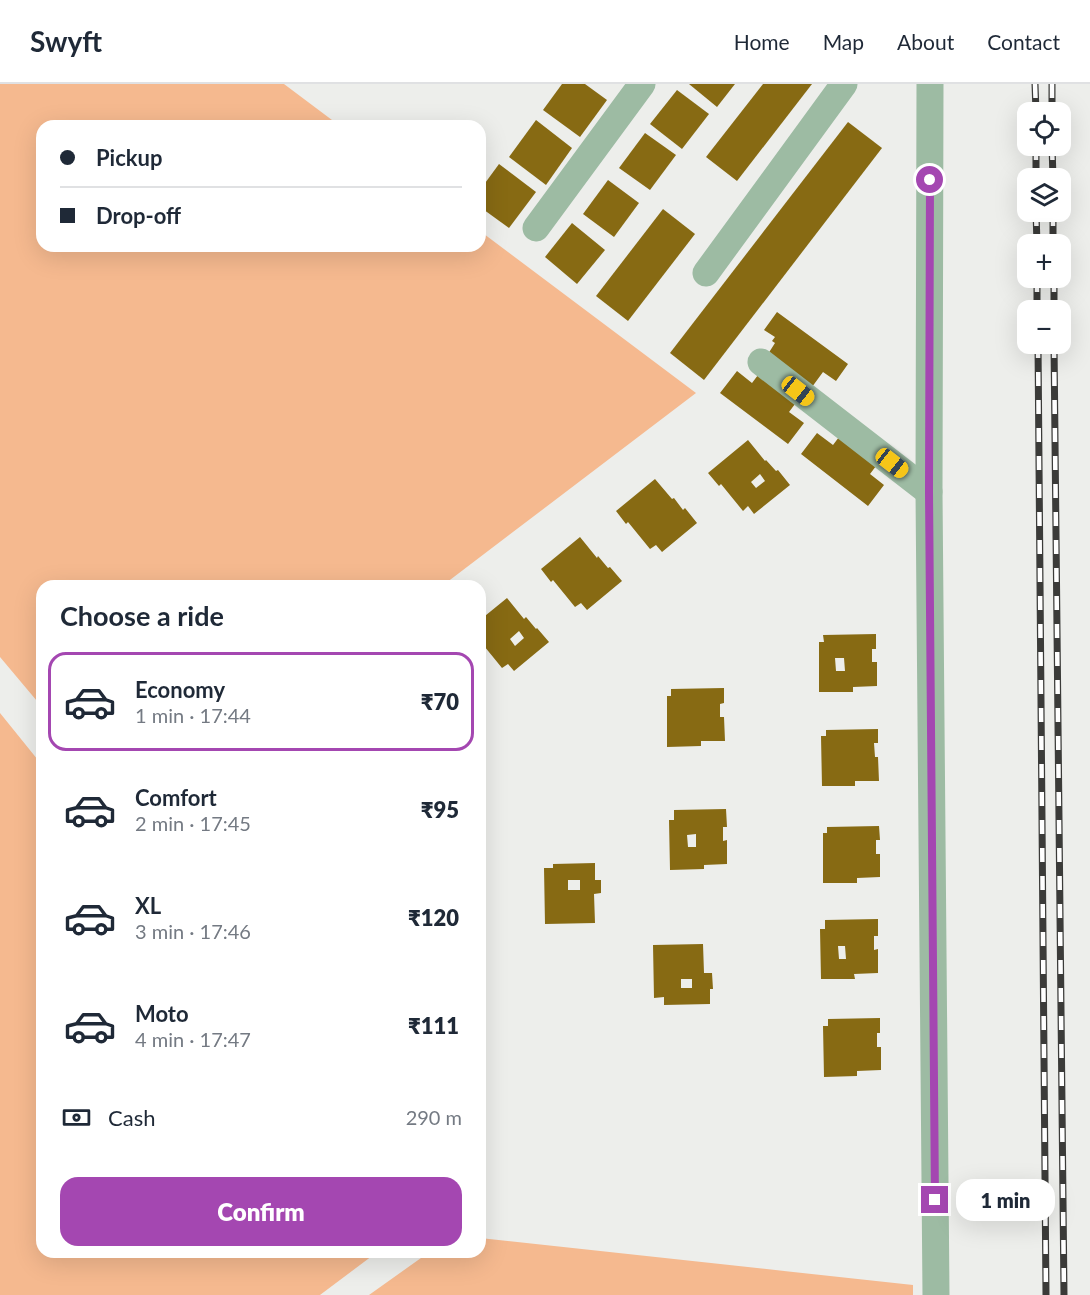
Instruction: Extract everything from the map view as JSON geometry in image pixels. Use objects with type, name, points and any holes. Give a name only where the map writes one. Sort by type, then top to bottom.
[{"type":"street","points":[[536,228],[642,84]]},
{"type":"street","points":[[706,273],[844,84]]},
{"type":"street","points":[[930,84],[929,492],[936,1295]]},
{"type":"street","points":[[761,362],[929,492]]},
{"type":"shaded area","points":[[0,84],[284,84],[332,120],[36,120],[36,252],[486,252],[486,236],[696,393],[450,580],[36,580],[36,700],[0,657]]},
{"type":"shaded area","points":[[0,713],[36,758],[36,1258],[369,1258],[320,1295],[0,1295]]},
{"type":"shaded area","points":[[486,1239],[913,1285],[913,1295],[369,1295],[421,1258],[486,1258]]},
{"type":"building","points":[[562,84],[585,84],[607,100],[580,137],[543,110]]},
{"type":"building","points":[[689,84],[735,84],[717,107]]},
{"type":"building","points":[[763,84],[812,84],[737,181],[706,157]]},
{"type":"building","points":[[677,90],[709,114],[682,149],[650,124]]},
{"type":"building","points":[[536,120],[572,148],[546,185],[509,157]]},
{"type":"building","points":[[848,122],[882,148],[704,380],[670,353]]},
{"type":"building","points":[[645,133],[676,155],[650,190],[619,168]]},
{"type":"building","points":[[499,164],[536,192],[509,228],[486,211],[486,182]]},
{"type":"building","points":[[608,180],[639,203],[614,237],[583,214]]},
{"type":"building","points":[[663,209],[695,234],[628,321],[596,296]]},
{"type":"building","points":[[572,223],[605,250],[577,284],[545,257]]},
{"type":"building","points":[[777,312],[848,364],[836,381],[823,372],[812,387],[768,354],[775,343],[772,341],[775,337],[764,330]]},
{"type":"building","points":[[737,371],[752,383],[761,371],[798,400],[789,412],[804,423],[788,444],[720,393]]},
{"type":"building","points":[[817,433],[833,445],[842,433],[879,462],[870,474],[884,485],[868,506],[801,454]]},
{"type":"building","points":[[748,440],[765,461],[776,471],[778,470],[790,485],[754,514],[748,506],[743,511],[721,484],[719,486],[708,473]],"holes":[[[760,474],[765,481],[756,488],[751,482]]]},
{"type":"building","points":[[655,479],[697,523],[662,552],[656,545],[650,549],[616,511]]},
{"type":"building","points":[[580,537],[597,558],[598,556],[622,581],[587,610],[581,603],[575,607],[541,569]]},
{"type":"building","points":[[507,598],[524,619],[526,617],[549,642],[514,671],[508,664],[502,668],[486,648],[486,615]],"holes":[[[519,631],[524,638],[515,646],[510,639]]]},
{"type":"building","points":[[876,634],[876,649],[872,649],[872,662],[877,662],[877,686],[853,687],[853,692],[819,692],[819,642],[824,642],[823,635]],"holes":[[[835,658],[844,658],[845,671],[836,671]]]},
{"type":"building","points":[[724,688],[724,703],[720,704],[720,717],[724,717],[725,741],[701,741],[701,746],[667,747],[667,696],[671,696],[671,689]]},
{"type":"building","points":[[878,729],[878,743],[874,743],[875,757],[878,757],[879,781],[855,781],[855,786],[822,786],[821,736],[826,736],[826,730]]},
{"type":"building","points":[[726,809],[727,827],[723,827],[723,841],[727,840],[727,864],[704,865],[704,869],[670,870],[669,820],[674,820],[674,810]],"holes":[[[696,834],[696,847],[688,847],[687,835]]]},
{"type":"building","points":[[879,826],[880,840],[876,840],[876,854],[880,854],[880,877],[857,878],[857,883],[823,883],[823,833],[827,833],[827,827]]},
{"type":"building","points":[[595,863],[595,880],[601,880],[601,893],[594,894],[595,923],[545,924],[544,868],[553,868],[553,864]],"holes":[[[568,880],[580,880],[580,890],[568,890]]]},
{"type":"building","points":[[878,919],[878,936],[874,936],[874,950],[878,949],[878,973],[854,974],[855,979],[821,979],[820,929],[825,929],[825,920]],"holes":[[[838,946],[845,946],[846,959],[839,959]]]},
{"type":"building","points":[[703,944],[704,973],[712,973],[713,989],[710,989],[710,1004],[664,1005],[664,997],[654,998],[653,945]],"holes":[[[681,979],[692,979],[692,988],[681,988]]]},
{"type":"building","points":[[880,1018],[877,1047],[881,1047],[881,1070],[857,1071],[857,1076],[824,1077],[823,1026],[828,1026],[828,1019]]},
{"type":"railway","points":[[1035,84],[1036,102]]},
{"type":"railway","points":[[1052,84],[1052,102]]},
{"type":"railway","points":[[1036,156],[1036,168]]},
{"type":"railway","points":[[1052,156],[1053,168]]},
{"type":"railway","points":[[1036,222],[1037,234]]},
{"type":"railway","points":[[1053,222],[1053,234]]},
{"type":"railway","points":[[1037,288],[1037,300]]},
{"type":"railway","points":[[1054,288],[1054,300]]},
{"type":"railway","points":[[1038,354],[1046,1295]]},
{"type":"railway","points":[[1054,354],[1064,1295]]},
{"type":"route","points":[[930,180],[929,492],[935,1200]]}]
